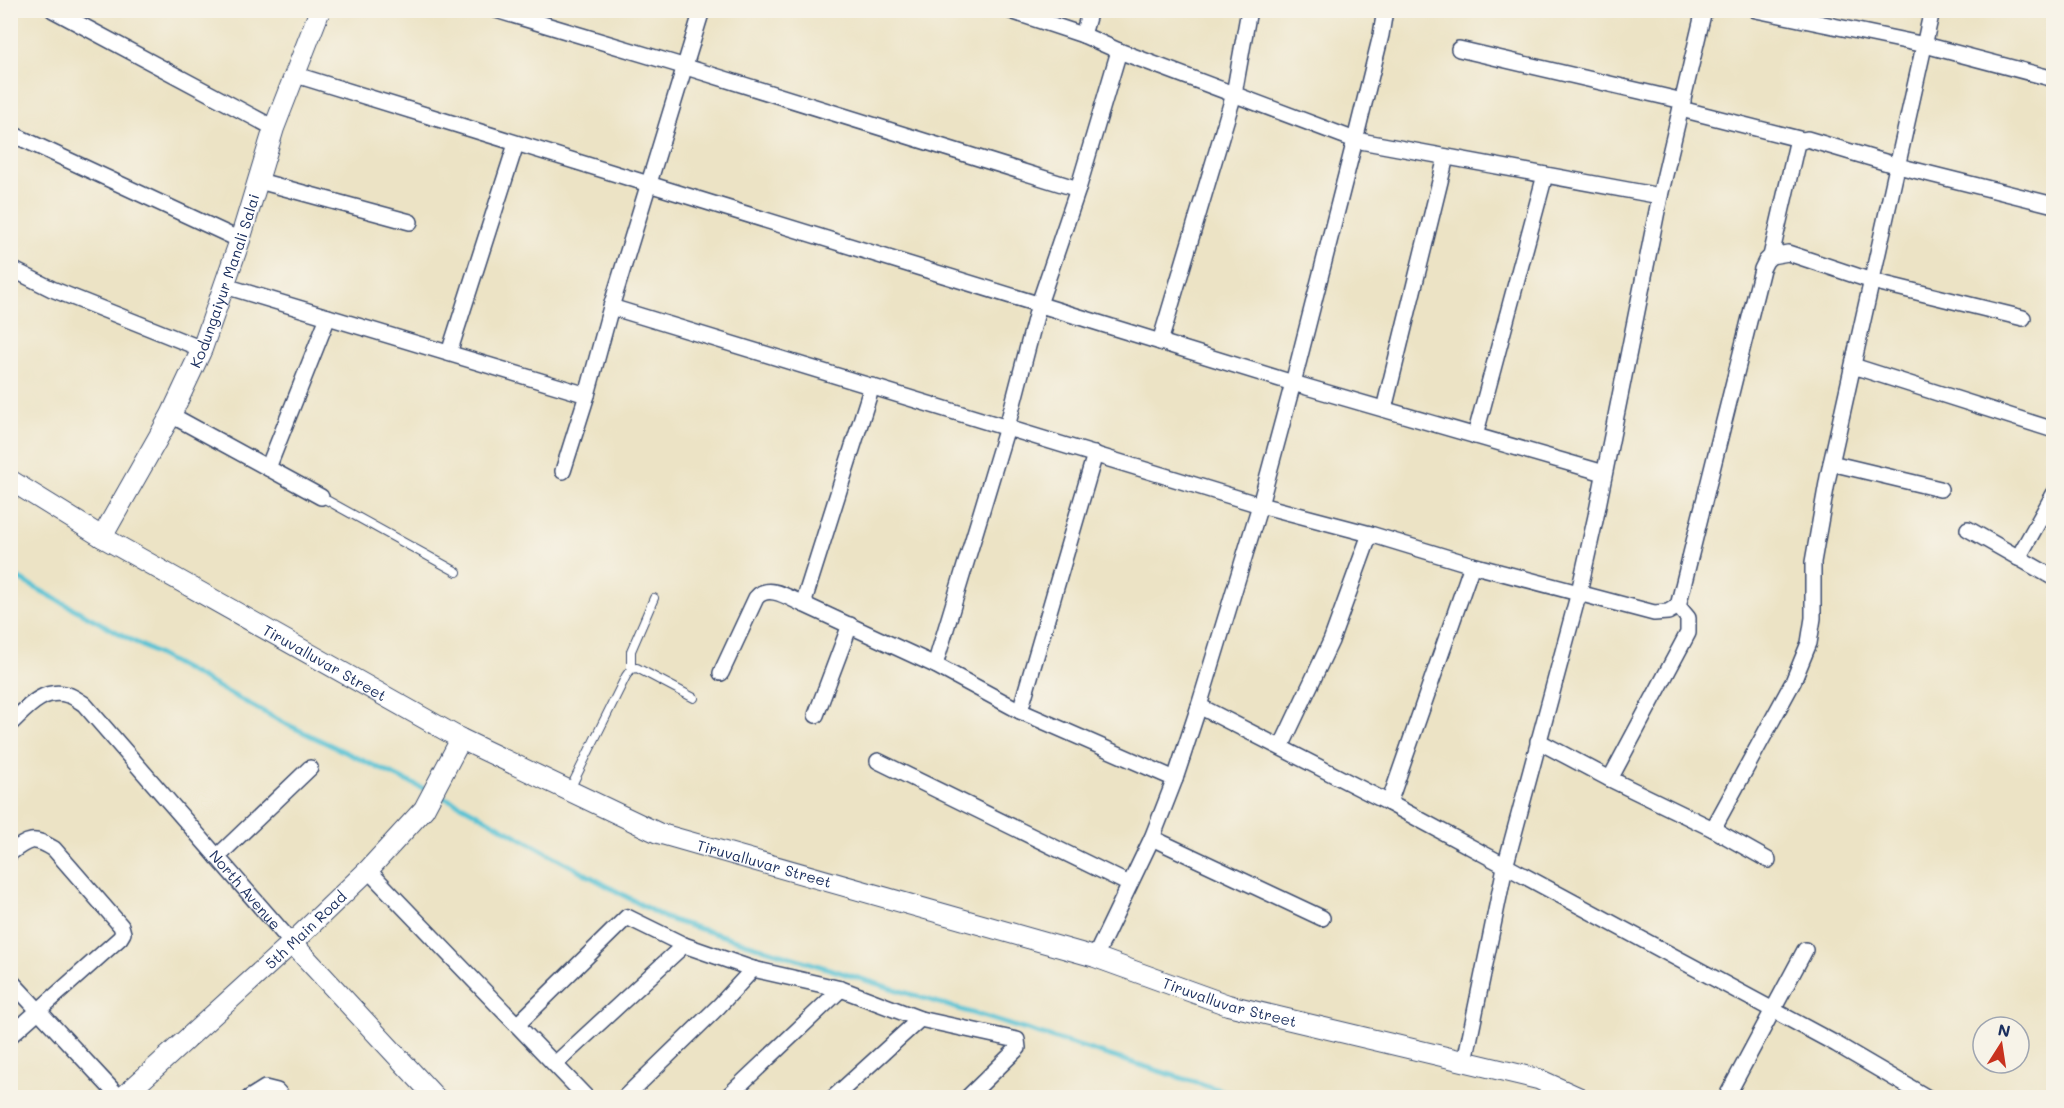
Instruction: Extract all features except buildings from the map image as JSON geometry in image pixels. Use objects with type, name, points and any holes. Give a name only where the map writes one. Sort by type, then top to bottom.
[{"type":"street","points":[[53,10],[274,128]]},
{"type":"street","name":"Kodungaiyur Manali Salai","points":[[102,537],[171,415],[202,349],[240,240],[274,128],[320,10]]},
{"type":"street","points":[[496,10],[1078,189]]},
{"type":"street","points":[[563,471],[702,10]]},
{"type":"street","points":[[1008,10],[1083,34],[1119,51],[1355,140],[1660,196]]},
{"type":"street","points":[[1083,34],[1090,10]]},
{"type":"street","points":[[1160,342],[1234,94],[1249,10]]},
{"type":"street","points":[[1095,957],[1152,838],[1175,779],[1199,706],[1260,505],[1293,383],[1381,35],[1385,10]]},
{"type":"street","points":[[1466,1061],[1505,867],[1579,592],[1660,196],[1704,10]]},
{"type":"street","points":[[1756,10],[1925,45],[2054,79]]},
{"type":"street","points":[[1713,830],[1793,682],[1809,643],[1813,618],[1813,562],[1831,464],[1932,10]]},
{"type":"street","points":[[1459,49],[1682,105],[1898,166],[2054,205]]},
{"type":"street","points":[[935,665],[1006,427],[1039,304],[1078,189],[1119,51]]},
{"type":"street","points":[[296,75],[1293,383],[1604,473]]},
{"type":"street","points":[[10,133],[240,240]]},
{"type":"street","points":[[611,307],[1260,505],[1370,534],[1472,565],[1654,613],[1668,612],[1678,606],[1762,269],[1771,256],[1795,147],[1803,140]]},
{"type":"street","points":[[449,353],[516,144]]},
{"type":"street","points":[[1384,409],[1446,157]]},
{"type":"street","points":[[1474,436],[1545,175]]},
{"type":"street","points":[[259,181],[410,222]]},
{"type":"street","points":[[1771,256],[1788,253],[1872,281],[2023,318]]},
{"type":"street","points":[[10,268],[52,289],[202,349]]},
{"type":"street","points":[[225,286],[587,394]]},
{"type":"street","points":[[268,468],[328,317]]},
{"type":"street","points":[[1853,366],[2054,430]]},
{"type":"street","points":[[803,604],[872,386]]},
{"type":"street","points":[[171,415],[321,497]]},
{"type":"street","points":[[1020,711],[1095,454]]},
{"type":"street","points":[[1831,464],[1940,489]]},
{"type":"street","name":"Tiruvalluvar Street","points":[[10,480],[102,537],[461,739],[658,833],[1095,957],[1228,1005],[1538,1079],[1580,1098]]},
{"type":"street","points":[[2018,558],[2054,494]]},
{"type":"street","points":[[1968,529],[2054,578]]},
{"type":"street","points":[[1281,747],[1331,641],[1370,534]]},
{"type":"street","points":[[1389,803],[1472,565]]},
{"type":"street","points":[[721,673],[756,598],[760,592],[767,590],[803,604],[935,665],[1020,711],[1175,779]]},
{"type":"street","points":[[1610,779],[1688,633],[1688,618],[1678,606]]},
{"type":"street","points":[[816,715],[850,625]]},
{"type":"street","name":"North Avenue","points":[[10,724],[37,698],[52,693],[68,694],[84,705],[292,943],[436,1098]]},
{"type":"street","points":[[1199,706],[1389,803],[1772,1011],[1906,1092],[1928,1098]]},
{"type":"street","name":"5th Main Road","points":[[121,1098],[292,943],[368,870],[424,809],[461,739]]},
{"type":"street","points":[[1538,741],[1768,860]]},
{"type":"street","points":[[878,761],[1129,884]]},
{"type":"street","points":[[217,857],[309,768]]},
{"type":"street","points":[[1152,838],[1322,918]]},
{"type":"street","points":[[10,853],[32,840],[41,841],[54,849],[121,926],[123,933],[10,1036]]},
{"type":"street","points":[[368,870],[587,1098]]},
{"type":"street","points":[[517,1025],[627,917],[684,945],[753,969],[841,989],[920,1019],[1017,1040],[1018,1048],[967,1098]]},
{"type":"street","points":[[555,1064],[684,945]]},
{"type":"street","points":[[1728,1094],[1805,950]]},
{"type":"street","points":[[624,1098],[719,1006],[753,969]]},
{"type":"street","points":[[10,980],[121,1098]]},
{"type":"street","points":[[726,1098],[841,989]]},
{"type":"street","points":[[833,1098],[920,1019]]},
{"type":"street","points":[[249,1098],[260,1090],[271,1089],[277,1091],[283,1098]]},
{"type":"lane","points":[[321,497],[457,572]]},
{"type":"lane","points":[[569,791],[631,669],[631,651],[654,598]]},
{"type":"lane","points":[[631,669],[637,668],[694,698]]},
{"type":"waterway","points":[[10,574],[284,723],[463,806],[665,918],[1246,1098]]}]
